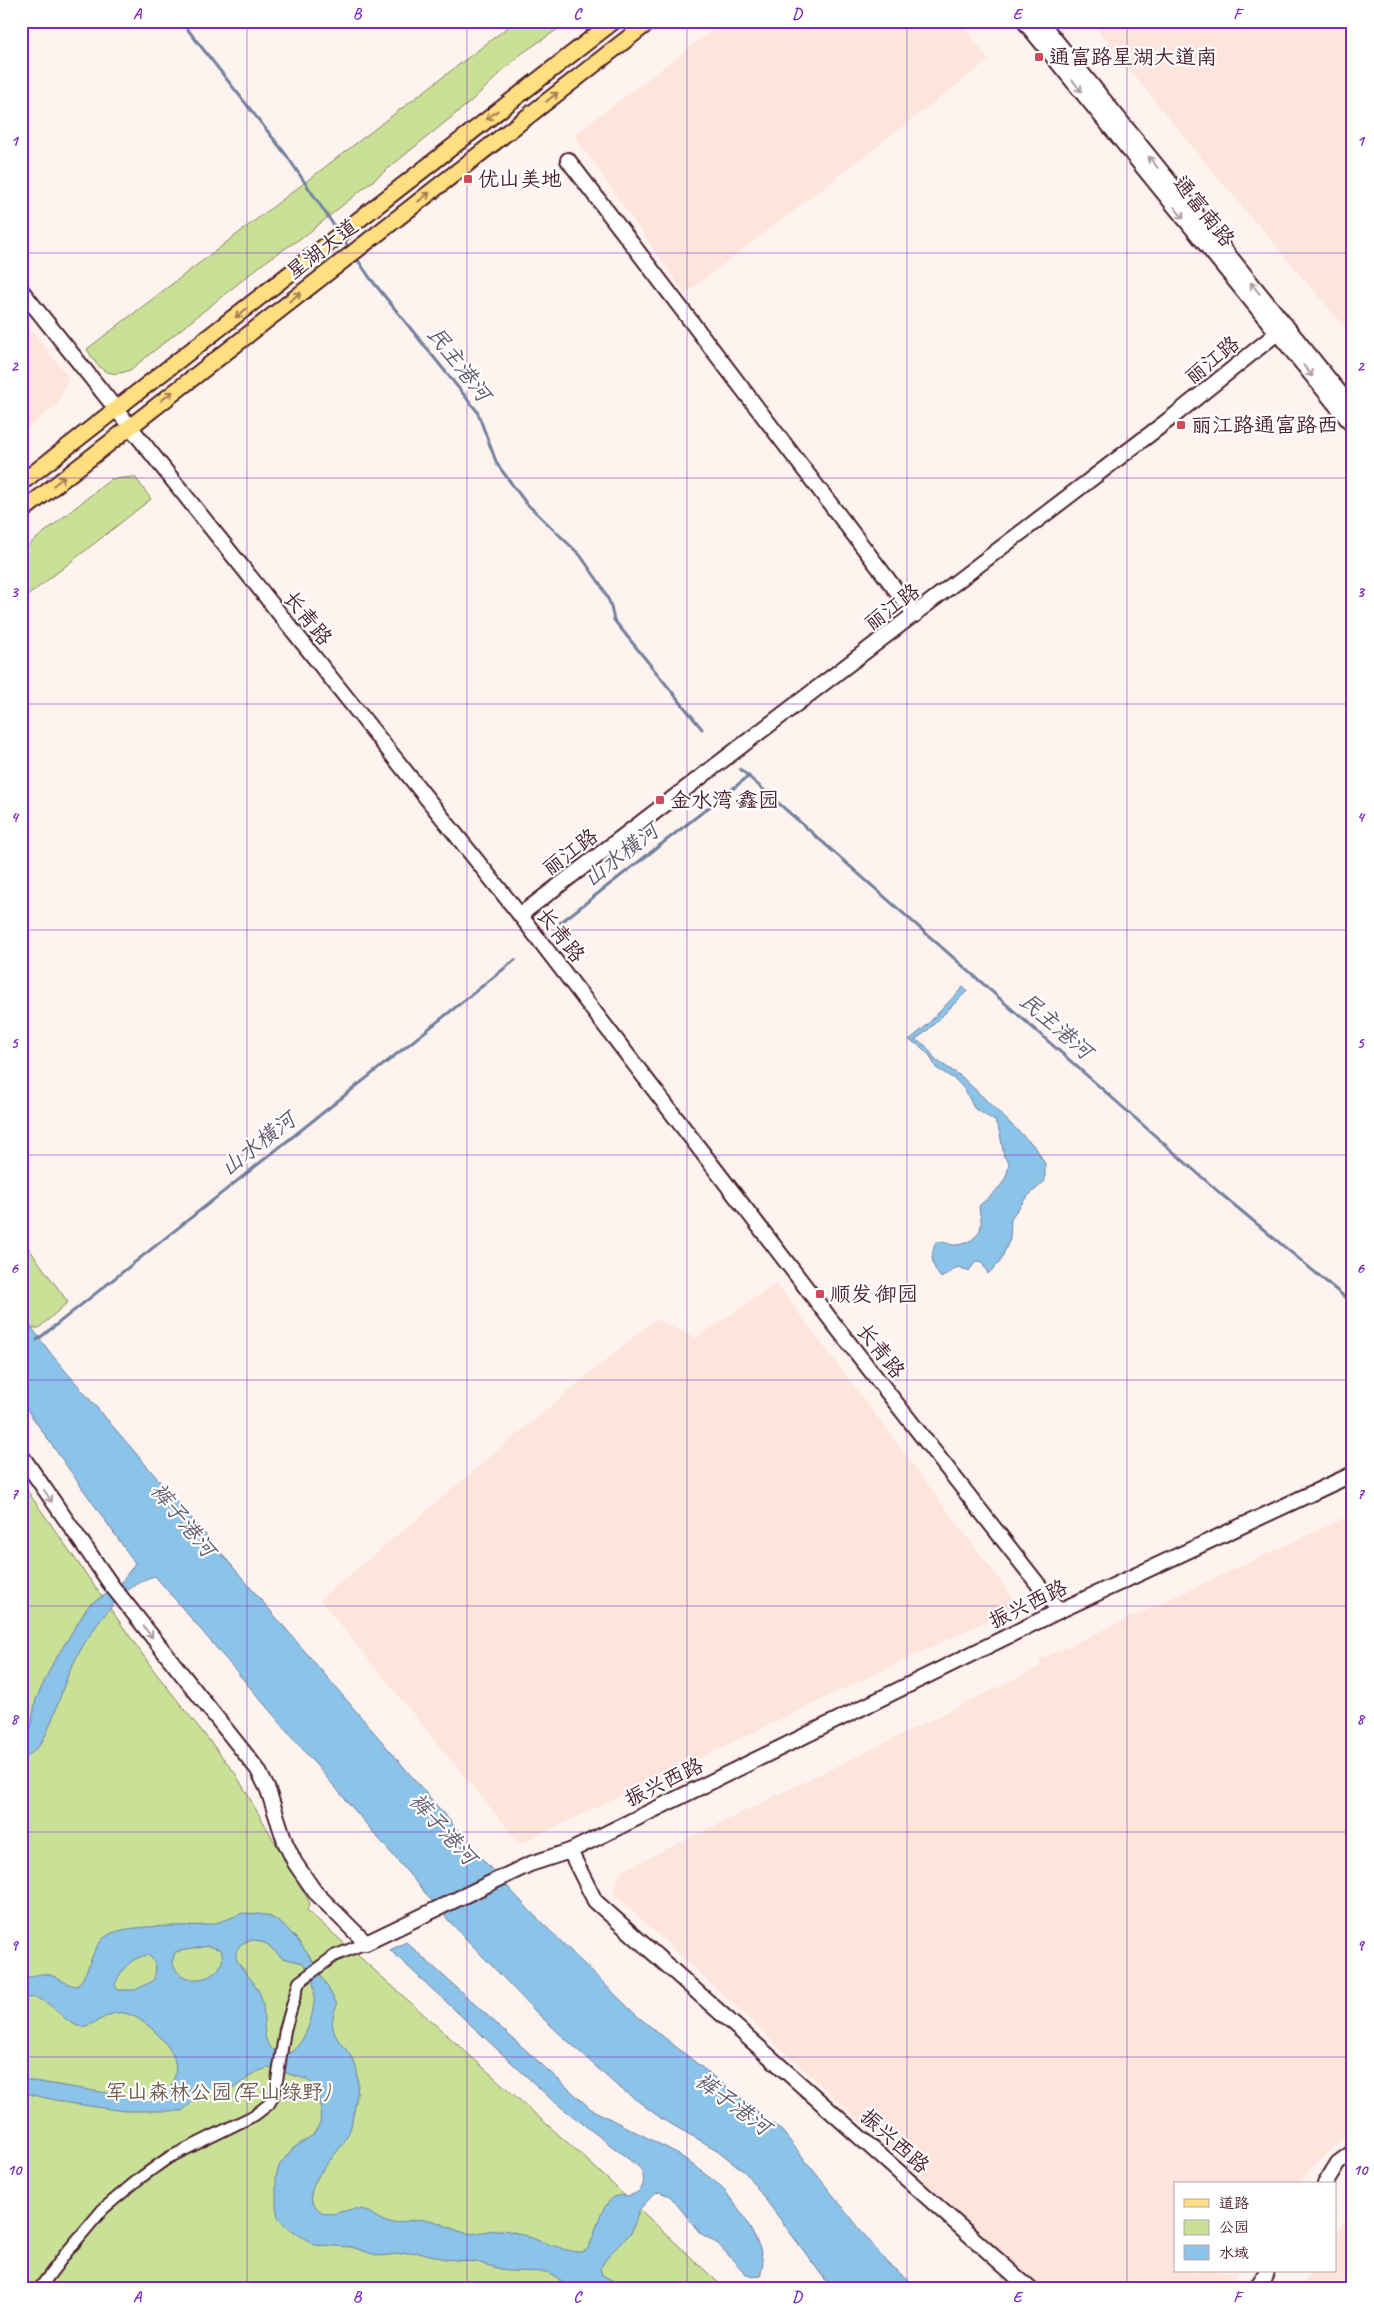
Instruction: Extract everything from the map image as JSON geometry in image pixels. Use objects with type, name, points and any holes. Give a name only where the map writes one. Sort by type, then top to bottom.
[{"type":"main road","name":"星湖大道","points":[[21,483],[614,21]]},
{"type":"main road","name":"星湖大道","points":[[21,512],[128,426],[650,21]]},
{"type":"street","name":"通富南路","points":[[1024,21],[1281,330],[1353,409]]},
{"type":"street","name":"通富南路","points":[[1040,21],[1281,330],[1353,426]]},
{"type":"street","points":[[568,160],[915,615]]},
{"type":"street","name":"长青路","points":[[21,290],[520,915],[834,1324],[1059,1611]]},
{"type":"street","name":"丽江路","points":[[520,915],[915,615],[1175,415],[1281,330]]},
{"type":"street","points":[[21,1455],[112,1586],[258,1770],[268,1790],[295,1863],[315,1892],[366,1943]]},
{"type":"street","name":"振兴西路","points":[[1030,2289],[595,1901],[570,1851],[1059,1611],[1353,1474]]},
{"type":"street","points":[[39,2289],[66,2252],[104,2210],[140,2178],[168,2158],[255,2115],[269,2104],[275,2093],[280,2051],[299,1982],[334,1956],[509,1876],[530,1864],[570,1851]]},
{"type":"street","points":[[1326,2182],[1338,2163],[1353,2152]]},
{"type":"street","points":[[1256,2289],[1266,2272]]},
{"type":"shaded area","points":[[725,21],[959,21],[989,60],[685,294],[574,135]]},
{"type":"shaded area","points":[[1090,21],[1353,21],[1353,325],[1347,329],[1212,171]]},
{"type":"shaded area","points":[[21,317],[68,377],[57,405],[21,433]]},
{"type":"shaded area","points":[[776,1283],[1017,1603],[1015,1607],[520,1844],[320,1600],[655,1319],[697,1338]]},
{"type":"shaded area","points":[[1353,1514],[1353,2129],[1314,2166],[1301,2182],[1174,2182],[1174,2272],[1238,2272],[1227,2289],[1041,2289],[613,1893],[620,1872],[1042,1666],[1039,1660]]},
{"type":"shaded area","points":[[1353,2209],[1353,2289],[1300,2289],[1310,2272],[1336,2272],[1336,2234]]},
{"type":"green space","points":[[516,21],[570,21],[521,54],[469,103],[307,234],[265,262],[130,370],[122,373],[109,373],[99,367],[87,349]]},
{"type":"green space","points":[[135,477],[151,499],[21,601],[21,551],[111,479]]},
{"type":"green space","points":[[21,1238],[68,1302],[39,1328],[31,1327],[21,1318]]},
{"type":"green space","name":"军山森林公园(军山绿野)","points":[[21,1482],[155,1672],[235,1773],[310,1903],[307,1910],[588,2161],[725,2289],[21,2289]]},
{"type":"water","points":[[963,987],[967,991],[927,1031],[915,1040],[925,1045],[936,1060],[962,1077],[1036,1148],[1045,1164],[1045,1181],[1026,1198],[1011,1218],[1010,1239],[1000,1262],[988,1274],[982,1262],[976,1261],[969,1271],[958,1267],[941,1278],[932,1261],[936,1242],[959,1245],[978,1234],[981,1226],[979,1206],[1003,1183],[1009,1162],[1004,1157],[1000,1133],[995,1121],[974,1108],[965,1090],[956,1080],[936,1068],[930,1056],[920,1046],[909,1040],[924,1028]]},
{"type":"water","name":"裤子港河","points":[[21,1313],[52,1355],[484,1861],[531,1912],[636,2015],[782,2131],[887,2263],[920,2289],[832,2289],[745,2172],[717,2150],[662,2119],[616,2085],[537,2013],[449,1921],[155,1576],[142,1581],[128,1590],[103,1616],[74,1662],[47,1733],[36,1749],[21,1762],[21,1740],[31,1727],[36,1699],[53,1663],[89,1605],[119,1586],[135,1563],[21,1401]]},
{"type":"water","points":[[243,1913],[264,1915],[282,1924],[309,1956],[337,2004],[333,2017],[335,2035],[350,2054],[357,2072],[358,2090],[350,2130],[342,2145],[320,2174],[312,2192],[311,2199],[320,2211],[331,2214],[360,2209],[389,2223],[419,2219],[428,2220],[467,2233],[507,2231],[568,2250],[581,2252],[588,2248],[599,2218],[608,2203],[615,2197],[629,2196],[642,2188],[643,2176],[640,2168],[552,2100],[390,1950],[406,1942],[591,2109],[677,2153],[722,2187],[744,2216],[760,2248],[763,2264],[760,2276],[752,2277],[746,2274],[718,2244],[700,2233],[670,2196],[659,2192],[653,2195],[640,2209],[631,2233],[609,2255],[600,2268],[602,2275],[630,2289],[561,2289],[562,2283],[558,2278],[547,2272],[508,2271],[476,2262],[445,2259],[419,2252],[379,2256],[351,2247],[314,2245],[284,2225],[278,2217],[276,2177],[279,2166],[292,2149],[313,2135],[320,2123],[321,2106],[319,2096],[316,2087],[306,2079],[268,2068],[256,2072],[234,2088],[201,2094],[182,2111],[125,2111],[68,2103],[21,2092],[21,2079],[144,2099],[162,2097],[170,2088],[174,2079],[175,2062],[169,2048],[150,2027],[135,2017],[121,2013],[114,2013],[89,2025],[78,2026],[71,2023],[46,2002],[39,1999],[21,1999],[21,1979],[46,1974],[77,1986],[86,1973],[94,1952],[102,1939],[117,1931],[208,1924]],"holes":[[[252,1940],[267,1944],[282,1958],[303,1963],[313,1981],[314,2005],[309,2025],[300,2043],[287,2054],[276,2052],[266,2040],[263,2003],[260,1994],[236,1958],[239,1947],[245,1942]],[[208,1946],[221,1950],[222,1960],[219,1968],[213,1974],[195,1979],[185,1977],[177,1972],[172,1962],[175,1952]],[[148,1955],[155,1963],[156,1970],[153,1981],[135,1990],[118,1990],[115,1985],[123,1969],[132,1961]]]},
{"type":"waterway","name":"民主港河","points":[[181,21],[287,156],[337,230]]},
{"type":"waterway","name":"民主港河","points":[[342,238],[350,249]]},
{"type":"waterway","name":"民主港河","points":[[355,256],[370,278],[477,411],[497,464],[526,503],[580,555],[601,585],[610,603],[614,620],[702,729]]},
{"type":"waterway","name":"民主港河","points":[[740,769],[1221,1194],[1353,1304]]},
{"type":"waterway","name":"山水横河","points":[[560,923],[749,776]]},
{"type":"waterway","name":"山水横河","points":[[37,1340],[515,960]]},
{"type":"place","name":"通富路星湖大道南","points":[[1039,57]]},
{"type":"place","name":"优山美地","points":[[468,179]]},
{"type":"place","name":"丽江路通富路西","points":[[1181,425]]},
{"type":"place","name":"金水湾·鑫园","points":[[660,800]]},
{"type":"place","name":"顺发·御园","points":[[820,1294]]}]
